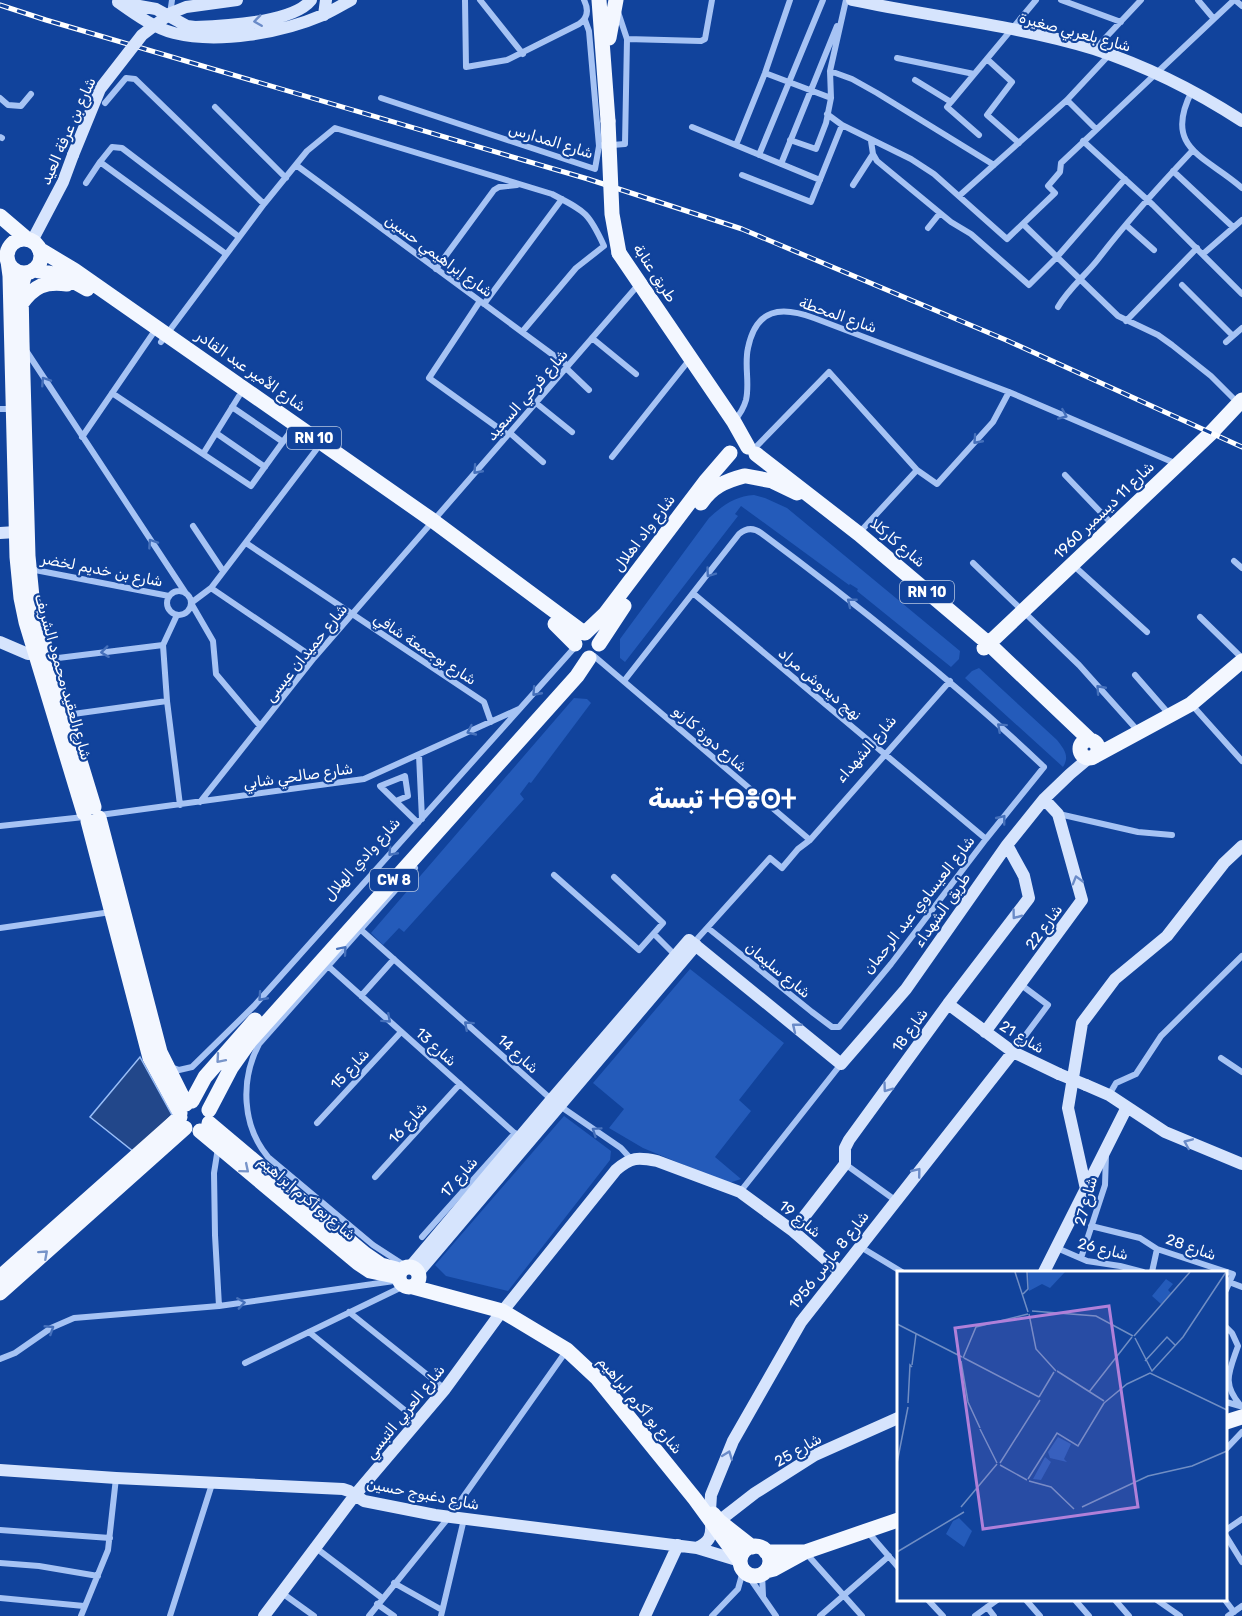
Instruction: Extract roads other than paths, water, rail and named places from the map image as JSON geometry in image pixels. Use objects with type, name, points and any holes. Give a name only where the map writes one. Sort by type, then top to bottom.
[{"type":"main road","name":"طريق عنابة","points":[[599,0],[612,214],[619,252],[734,422],[744,450],[727,462],[731,471],[739,476],[745,476]]},
{"type":"main road","name":"طريق عنابة","points":[[605,86],[610,25],[619,4]]},
{"type":"main road","name":"شارع الأمير عبد القادر","points":[[0,216],[33,243],[74,270],[159,335],[236,401],[286,437],[316,450],[429,524]]},
{"type":"main road","points":[[0,245],[7,260],[12,269],[17,272],[30,271],[40,260],[33,243],[21,239],[11,244],[6,254],[7,260]]},
{"type":"main road","name":"شارع العقيد محمود الشريف","points":[[7,260],[10,276],[6,409],[21,598],[42,657],[91,815],[163,1061],[193,1116]]},
{"type":"main road","name":"شارع الأمير عبد القادر","points":[[30,271],[64,276],[159,335],[570,625],[586,651]]},
{"type":"main road","name":"شارع العقيد محمود الشريف","points":[[30,271],[22,280],[21,304],[29,568],[42,657],[66,715],[91,815],[111,912],[150,1058],[193,1116]]},
{"type":"main road","points":[[21,304],[33,289],[43,284],[54,282],[84,287]]},
{"type":"main road","name":"شارع 11 ديسمبر 1960","points":[[986,646],[1210,434],[1240,402]]},
{"type":"main road","points":[[744,450],[757,467],[745,476]]},
{"type":"main road","name":"شارع كاركلا","points":[[744,450],[859,534],[986,646],[1088,748]]},
{"type":"main road","name":"شارع واد اهلال","points":[[586,651],[606,614],[705,482],[744,450]]},
{"type":"main road","name":"شارع كاركلا","points":[[745,476],[772,481],[795,492],[986,646]]},
{"type":"main road","name":"شارع واد اهلال","points":[[586,651],[613,620],[710,491],[729,480],[745,476]]},
{"type":"main road","name":"شارع وادي الهلال","points":[[0,1293],[193,1116],[263,1025],[577,676],[586,651]]},
{"type":"main road","name":"شارع وادي الهلال","points":[[0,1276],[193,1116],[199,1086],[216,1062],[586,651]]},
{"type":"main road","points":[[1088,748],[1119,744],[1171,717],[1191,704],[1242,660]]},
{"type":"main road","name":"شارع بو أكرم إبراهيم","points":[[193,1116],[218,1147],[358,1263],[370,1271],[408,1276]]},
{"type":"main road","name":"شارع بو أكرم إبراهيم","points":[[193,1116],[365,1254],[381,1265],[408,1276]]},
{"type":"main road","name":"شارع بو أكرم ابراهيم","points":[[408,1276],[504,1309],[569,1346],[587,1360],[714,1518],[752,1570]]},
{"type":"main road","name":"شارع بو أكرم ابراهيم","points":[[504,1309],[567,1350],[597,1378],[695,1499],[714,1518],[759,1549]]},
{"type":"main road","points":[[1227,1421],[1242,1410]]},
{"type":"main road","points":[[752,1570],[774,1569],[805,1552],[897,1520]]},
{"type":"main road","points":[[752,1570],[743,1552],[759,1549],[805,1552]]},
{"type":"main road","points":[[752,1570],[769,1563],[759,1549]]},
{"type":"street","points":[[172,0],[170,16],[173,33]]},
{"type":"street","name":"شارع بن عرفة العيد","points":[[33,243],[63,182],[100,89],[142,35],[171,13],[186,7],[237,0]]},
{"type":"street","points":[[116,1],[139,3],[156,9],[187,26],[195,27],[264,21],[303,8],[311,0]]},
{"type":"street","points":[[324,15],[326,0]]},
{"type":"street","points":[[116,1],[151,24],[173,33],[199,37],[248,34],[277,29],[324,15],[351,0]]},
{"type":"street","points":[[465,0],[466,68],[507,60],[523,54],[585,20]]},
{"type":"street","points":[[480,0],[523,54]]},
{"type":"street","points":[[584,0],[587,8],[585,20],[589,31],[599,146]]},
{"type":"street","points":[[619,4],[627,39],[701,41],[705,39],[707,33],[712,0]]},
{"type":"street","points":[[736,145],[790,0]]},
{"type":"street","points":[[759,155],[822,0]]},
{"type":"street","points":[[790,140],[816,149],[826,123],[831,98],[830,71],[848,5],[846,0]]},
{"type":"street","points":[[979,135],[947,107],[1036,0]]},
{"type":"street","points":[[1061,0],[1121,21]]},
{"type":"street","points":[[1094,50],[1141,0]]},
{"type":"street","points":[[1198,0],[1214,19]]},
{"type":"street","points":[[827,114],[842,125],[911,159],[934,174],[1007,239],[1055,193],[1048,186],[1060,172],[1061,163],[1083,141],[1234,0],[1242,6]]},
{"type":"street","points":[[781,164],[848,5]]},
{"type":"street","name":"شارع بلعربي صغيرة","points":[[848,5],[1057,39],[1109,55],[1155,73],[1242,120]]},
{"type":"street","name":"شارع المدارس","points":[[381,98],[595,169],[599,146],[625,144],[627,39]]},
{"type":"street","points":[[959,196],[1066,100],[1109,55]]},
{"type":"street","points":[[897,58],[974,74]]},
{"type":"street","points":[[987,59],[1012,82],[987,115],[1019,143]]},
{"type":"street","points":[[830,71],[852,79],[877,93],[994,165]]},
{"type":"street","points":[[765,72],[831,98]]},
{"type":"street","points":[[105,103],[126,78],[135,79],[264,204]]},
{"type":"street","points":[[915,80],[951,102]]},
{"type":"street","points":[[1192,92],[1181,116],[1185,140],[1193,150],[1242,188]]},
{"type":"street","points":[[0,98],[8,105],[21,106],[31,94]]},
{"type":"street","points":[[1066,100],[1096,129]]},
{"type":"street","points":[[215,106],[286,178]]},
{"type":"street","points":[[742,175],[811,202],[842,125]]},
{"type":"street","points":[[692,127],[820,180]]},
{"type":"street","points":[[82,437],[112,393],[307,151],[335,128],[552,194],[581,209],[593,221],[604,246],[587,257],[576,268],[522,332]]},
{"type":"street","points":[[871,141],[873,154],[877,161],[940,213],[971,234],[1029,285],[1125,179]]},
{"type":"street","points":[[1083,141],[1242,292]]},
{"type":"street","points":[[86,183],[112,147],[122,148],[239,237]]},
{"type":"street","points":[[1058,307],[1066,292],[1080,280],[1111,241],[1127,226],[1147,200],[1193,150]]},
{"type":"street","points":[[854,185],[873,154]]},
{"type":"street","points":[[100,162],[226,254]]},
{"type":"street","name":"شارع إبراهيمي حسين","points":[[296,165],[522,332],[567,367],[589,390]]},
{"type":"street","points":[[1173,171],[1233,227]]},
{"type":"street","points":[[436,269],[494,190],[499,187],[521,184]]},
{"type":"street","points":[[543,462],[509,434],[429,378],[482,303],[562,199]]},
{"type":"street","points":[[928,228],[940,213]]},
{"type":"street","points":[[1126,321],[1200,251],[1242,220]]},
{"type":"street","points":[[1023,224],[1126,321],[1146,328],[1172,345],[1240,402]]},
{"type":"street","points":[[1127,226],[1154,250]]},
{"type":"street","name":"شارع فرحي السعيد","points":[[429,524],[639,283]]},
{"type":"street","points":[[1182,285],[1233,336]]},
{"type":"street","name":"شارع المحطة","points":[[734,422],[746,398],[748,349],[756,326],[770,314],[784,310],[814,318],[1009,392],[1177,464]]},
{"type":"street","points":[[1226,342],[1242,328]]},
{"type":"street","points":[[592,338],[636,374]]},
{"type":"street","points":[[22,342],[30,359],[189,597],[213,641],[216,674],[260,726]]},
{"type":"street","points":[[612,457],[691,358]]},
{"type":"street","points":[[744,450],[829,372],[917,470],[937,484],[993,422],[1009,392]]},
{"type":"street","points":[[112,393],[251,486],[286,437]]},
{"type":"street","points":[[203,454],[236,401]]},
{"type":"street","points":[[536,403],[572,432]]},
{"type":"street","points":[[216,433],[265,467]]},
{"type":"street","points":[[184,592],[174,592],[169,596],[168,608],[177,615],[185,614],[191,603],[211,588],[316,450]]},
{"type":"street","points":[[859,534],[917,470]]},
{"type":"street","points":[[1065,475],[1113,525]]},
{"type":"street","name":"شارع حميدان عيسى","points":[[200,802],[314,658],[429,524]]},
{"type":"street","points":[[193,526],[223,571]]},
{"type":"street","points":[[624,681],[739,534],[747,529],[761,532],[950,681]]},
{"type":"street","points":[[0,533],[16,532]]},
{"type":"street","name":"شارع بوجمعة شافي","points":[[246,543],[484,702],[490,722]]},
{"type":"street","points":[[1234,561],[1242,568]]},
{"type":"street","points":[[973,563],[1079,665],[1139,732]]},
{"type":"street","points":[[1073,565],[1147,632]]},
{"type":"street","name":"شارع بن خديم لخضر","points":[[29,568],[169,596]]},
{"type":"street","points":[[211,588],[314,658]]},
{"type":"street","name":"نهج ديدوش مراد","points":[[694,594],[986,839]]},
{"type":"street","points":[[177,615],[163,645],[167,701],[180,805]]},
{"type":"street","points":[[1200,616],[1242,660]]},
{"type":"street","points":[[0,642],[28,654],[42,657],[163,645]]},
{"type":"street","name":"شارع دورة كارنو","points":[[586,651],[810,840]]},
{"type":"street","name":"شارع وادي الهلال","points":[[163,1061],[178,1070],[198,1063],[254,1006],[522,707],[586,651]]},
{"type":"street","name":"شارع وادي الهلال","points":[[259,1044],[360,929],[586,651]]},
{"type":"street","points":[[1135,675],[1171,717]]},
{"type":"street","name":"شارع الشهداء","points":[[708,928],[770,858],[782,868],[798,849],[810,840],[950,681]]},
{"type":"street","name":"شارع العيساوي عبد الرحمان","points":[[835,1028],[840,1026],[891,964],[1044,767],[950,681]]},
{"type":"street","points":[[66,715],[167,701]]},
{"type":"street","points":[[1191,704],[1242,761]]},
{"type":"street","name":"شارع صالحي شابي","points":[[0,826],[180,805],[364,779],[522,707]]},
{"type":"street","name":"طريق الشهداء","points":[[740,1192],[841,1065],[906,989],[1007,845],[1044,799],[1070,774],[1088,748]]},
{"type":"street","points":[[419,755],[420,821]]},
{"type":"street","points":[[396,801],[408,796],[405,776],[380,786],[396,801],[420,821]]},
{"type":"street","name":"شارع 22","points":[[985,1032],[1082,900],[1058,814],[1044,799]]},
{"type":"street","points":[[1058,814],[1138,832],[1172,836]]},
{"type":"street","name":"شارع 18","points":[[793,1231],[845,1164],[845,1149],[849,1140],[1029,898],[1024,876],[1007,845]]},
{"type":"street","points":[[1086,1189],[1068,1108],[1082,1023],[1115,979],[1167,936],[1224,863],[1242,846]]},
{"type":"street","points":[[554,875],[639,950],[663,923],[614,877]]},
{"type":"street","points":[[0,928],[111,912]]},
{"type":"street","points":[[555,1102],[676,955],[708,928]]},
{"type":"street","name":"شارع سليمان","points":[[708,928],[835,1028]]},
{"type":"street","name":"شارع 14","points":[[360,929],[555,1102],[621,1148],[631,1159]]},
{"type":"street","points":[[654,934],[676,955]]},
{"type":"street","points":[[694,941],[841,1065]]},
{"type":"street","points":[[245,1363],[350,1312],[408,1276],[521,1139],[694,941]]},
{"type":"street","points":[[1109,1095],[1116,1083],[1136,1074],[1161,1036],[1241,958]]},
{"type":"street","points":[[361,996],[394,959]]},
{"type":"street","name":"شارع 13","points":[[328,966],[521,1139]]},
{"type":"street","points":[[1012,1052],[1048,1005],[1020,984]]},
{"type":"street","name":"شارع 21","points":[[948,1004],[1012,1052],[1109,1095],[1165,1132],[1242,1164]]},
{"type":"street","name":"شارع وادي الهلال","points":[[247,1100],[248,1070],[259,1044],[263,1025],[283,1016]]},
{"type":"street","name":"شارع 15","points":[[317,1123],[401,1032]]},
{"type":"street","name":"شارع 8 مارس 1956","points":[[714,1518],[711,1495],[733,1441],[801,1322],[858,1246],[1012,1052]]},
{"type":"street","points":[[1221,1058],[1242,1072]]},
{"type":"street","name":"شارع 16","points":[[375,1177],[460,1084]]},
{"type":"street","name":"شارع بو أكرم إبراهيم","points":[[247,1100],[252,1132],[268,1157],[408,1276]]},
{"type":"street","points":[[1045,1271],[1127,1107]]},
{"type":"street","name":"شارع 17","points":[[422,1237],[521,1139]]},
{"type":"street","points":[[218,1147],[214,1173],[219,1306]]},
{"type":"street","name":"شارع 27","points":[[1081,1258],[1106,1185],[1107,1148]]},
{"type":"street","points":[[631,1159],[644,1158],[657,1161],[740,1192]]},
{"type":"street","name":"شارع العربي التبسي","points":[[264,1616],[355,1496],[445,1389],[504,1309],[616,1170],[631,1159]]},
{"type":"street","points":[[845,1164],[895,1200]]},
{"type":"street","name":"شارع 19","points":[[740,1192],[793,1231],[839,1271]]},
{"type":"street","name":"شارع 28","points":[[1091,1226],[1140,1238],[1157,1249],[1224,1271]]},
{"type":"street","points":[[858,1246],[900,1271]]},
{"type":"street","name":"شارع 26","points":[[1057,1248],[1081,1258],[1119,1269],[1135,1271]]},
{"type":"street","points":[[1152,1271],[1157,1249]]},
{"type":"street","name":"شارع 28","points":[[1227,1272],[1233,1274],[1229,1282]]},
{"type":"street","points":[[0,1359],[15,1353],[51,1328],[74,1318],[219,1306],[408,1276]]},
{"type":"street","points":[[1227,1287],[1229,1282],[1242,1287]]},
{"type":"street","points":[[350,1312],[445,1389]]},
{"type":"street","points":[[1227,1328],[1238,1346],[1238,1356],[1228,1375],[1229,1389],[1242,1410]]},
{"type":"street","points":[[309,1332],[418,1421]]},
{"type":"street","points":[[369,1616],[449,1517],[567,1350]]},
{"type":"street","points":[[1227,1402],[1242,1410]]},
{"type":"street","name":"شارع 25","points":[[714,1518],[815,1455],[897,1418]]},
{"type":"street","points":[[1227,1448],[1242,1432]]},
{"type":"street","name":"شارع دغبوج حسين","points":[[0,1470],[116,1479],[343,1489],[364,1501],[449,1517],[697,1548],[752,1570]]},
{"type":"street","points":[[81,1616],[108,1550],[116,1479]]},
{"type":"street","points":[[170,1616],[212,1484]]},
{"type":"street","points":[[697,1548],[705,1544],[712,1535],[714,1518]]},
{"type":"street","points":[[394,1583],[441,1613],[464,1519]]},
{"type":"street","points":[[1227,1529],[1242,1519]]},
{"type":"street","points":[[0,1530],[110,1538]]},
{"type":"street","points":[[867,1531],[897,1566]]},
{"type":"street","points":[[1227,1538],[1242,1562]]},
{"type":"street","points":[[645,1616],[678,1545]]},
{"type":"street","points":[[316,1548],[382,1598]]},
{"type":"street","points":[[805,1552],[862,1616]]},
{"type":"street","points":[[820,1616],[889,1556]]},
{"type":"street","points":[[0,1563],[39,1566],[98,1576]]},
{"type":"street","points":[[752,1570],[763,1596],[776,1616]]},
{"type":"street","points":[[752,1570],[763,1596]]},
{"type":"street","points":[[712,1616],[738,1589],[752,1570]]},
{"type":"street","points":[[281,1593],[314,1616]]},
{"type":"street","points":[[0,1598],[84,1605]]},
{"type":"street","points":[[930,1601],[943,1616]]},
{"type":"street","points":[[975,1616],[994,1601]]},
{"type":"street","points":[[1028,1601],[1040,1616]]},
{"type":"street","points":[[1077,1601],[1089,1616]]},
{"type":"street","points":[[1117,1601],[1129,1616]]},
{"type":"street","points":[[1160,1601],[1180,1616]]},
{"type":"street","points":[[1226,1601],[1234,1612]]},
{"type":"street","points":[[377,1604],[394,1616]]},
{"type":"street","points":[[1228,1616],[1242,1606]]},
{"type":"street","points":[[987,1607],[994,1616]]},
{"type":"railway","points":[[0,5],[588,179],[742,229],[1006,340],[1242,447]]},
{"type":"district","name":"تبسة ⵜⴱⴻⵙⵜ","points":[[722,799]]}]
